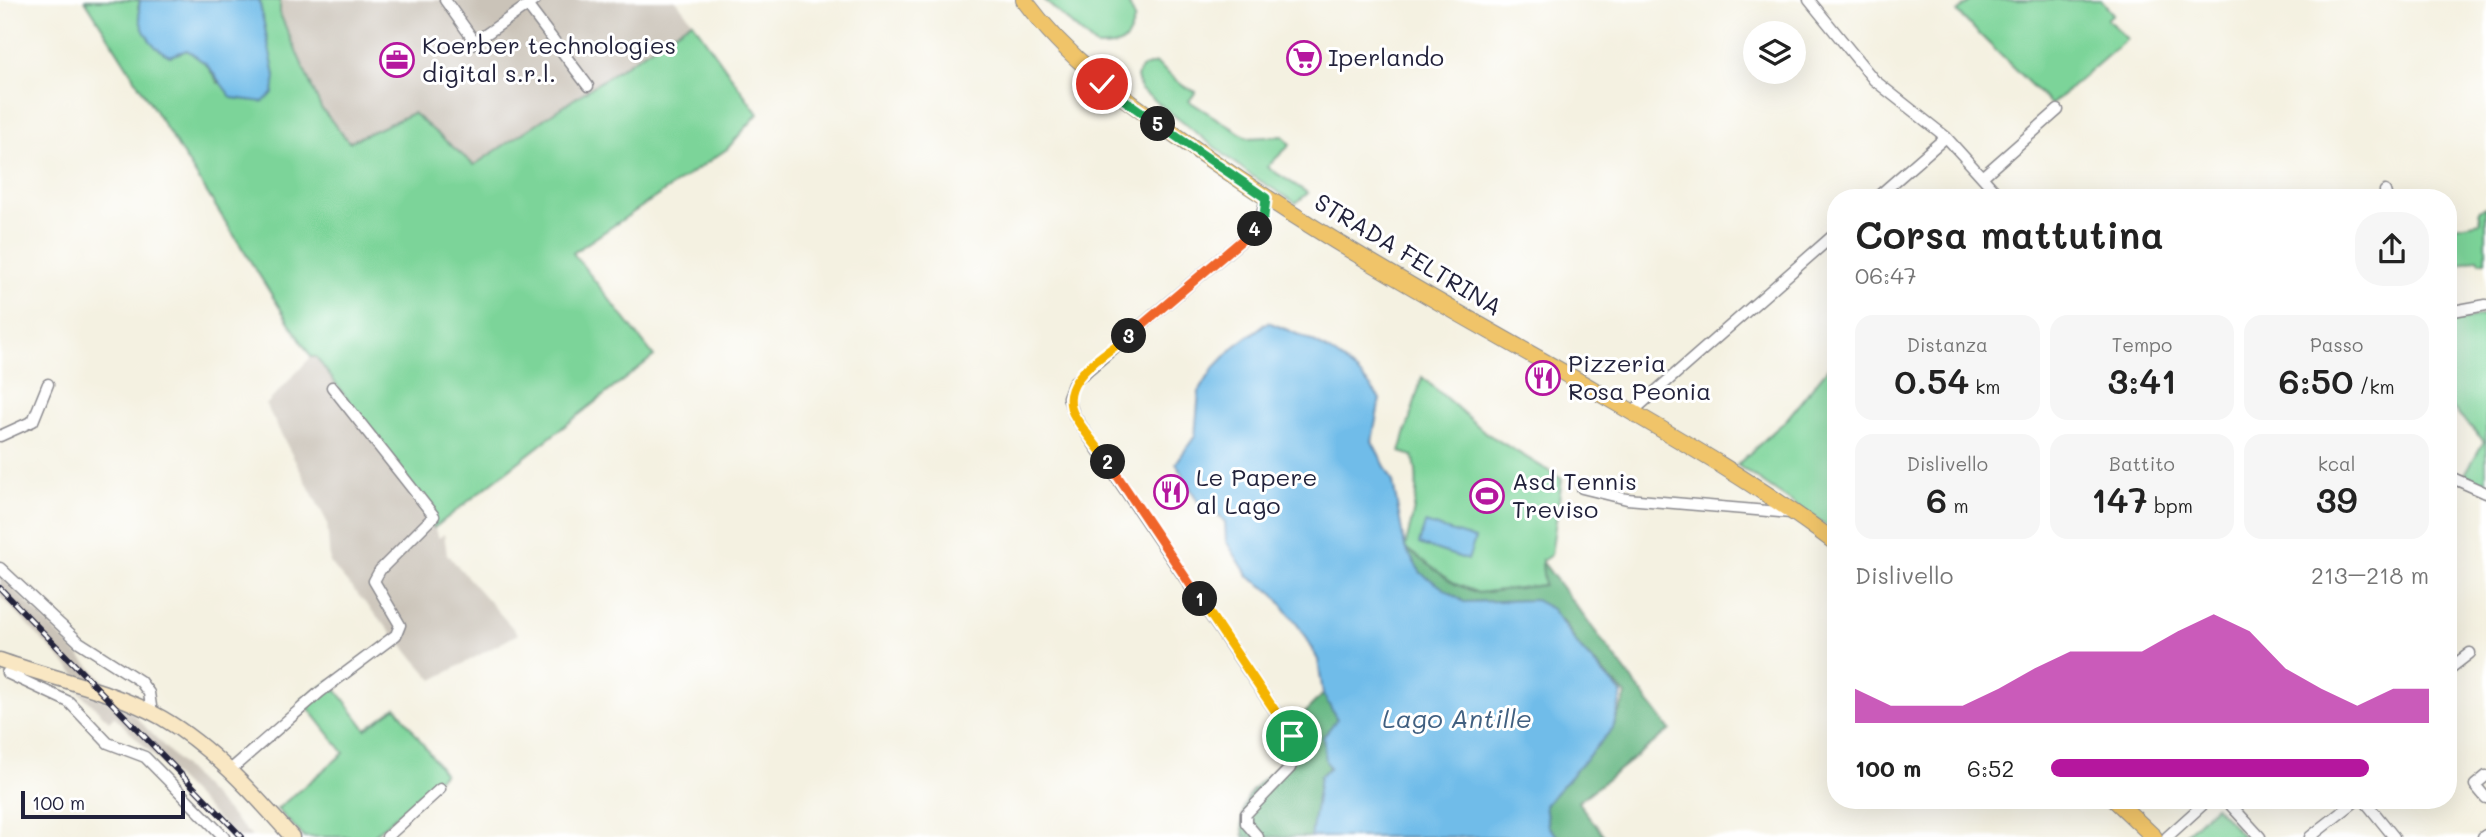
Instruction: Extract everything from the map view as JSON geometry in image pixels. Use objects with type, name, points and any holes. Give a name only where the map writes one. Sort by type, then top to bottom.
[{"type":"main road","name":"STRADA FELTRINA","points":[[1024,0],[1046,30],[1102,84],[1266,198],[1633,412],[1797,513],[1827,536]]},
{"type":"main road","points":[[7,666],[152,713],[184,732],[229,771],[292,837]]},
{"type":"main road","points":[[2124,809],[2154,837]]},
{"type":"street","points":[[445,0],[472,44],[531,3],[588,86]]},
{"type":"street","points":[[1809,0],[1874,80],[1946,137],[1993,189]]},
{"type":"street","points":[[1982,177],[2059,110]]},
{"type":"street","points":[[1886,189],[1946,137]]},
{"type":"street","points":[[1258,837],[1246,823],[1246,814],[1290,768],[1296,753],[1292,736],[1074,415],[1068,397],[1074,382],[1259,226],[1266,198]]},
{"type":"street","points":[[1633,412],[1827,241]]},
{"type":"street","points":[[2457,310],[2486,305]]},
{"type":"street","points":[[0,436],[33,421],[48,384]]},
{"type":"street","points":[[229,771],[320,692],[396,635],[400,625],[374,581],[380,570],[434,516],[332,387]]},
{"type":"street","points":[[2457,480],[2486,493]]},
{"type":"street","points":[[1582,488],[1627,499],[1797,513]]},
{"type":"street","points":[[0,568],[79,642],[140,681],[149,693],[152,713]]},
{"type":"street","points":[[2457,663],[2470,653]]},
{"type":"street","points":[[0,684],[7,666],[69,702],[96,734],[108,743],[145,757],[224,837]]},
{"type":"street","points":[[2486,776],[2475,785],[2486,798]]},
{"type":"street","points":[[387,837],[440,789]]},
{"type":"street","points":[[2167,837],[2198,809]]},
{"type":"street","points":[[2234,809],[2260,837]]},
{"type":"street","points":[[2309,837],[2345,809]]},
{"type":"street","points":[[2371,809],[2394,837]]},
{"type":"shaded area","points":[[280,0],[676,0],[692,21],[474,166],[413,114],[349,142],[321,108],[280,14]]},
{"type":"shaded area","points":[[311,357],[316,357],[416,492],[439,538],[444,534],[447,554],[518,634],[433,680],[330,563],[327,522],[266,405]]},
{"type":"shaded area","points":[[0,575],[109,686],[76,675],[0,596]]},
{"type":"shaded area","points":[[76,689],[130,711],[252,837],[236,837],[114,716],[109,721]]},
{"type":"green space","points":[[85,0],[140,0],[138,8],[170,56],[187,50],[206,64],[218,83],[275,76],[259,0],[280,0],[280,14],[321,108],[349,142],[413,113],[474,165],[692,21],[758,114],[727,149],[573,253],[654,356],[434,528],[416,492],[316,357],[311,357]]},
{"type":"green space","points":[[1044,0],[1127,0],[1135,18],[1123,42],[1097,47]]},
{"type":"green space","points":[[1972,0],[2101,0],[2113,14],[2107,19],[2127,39],[2051,105],[1957,12]]},
{"type":"green space","points":[[1156,63],[1183,86],[1196,92],[1189,101],[1248,138],[1283,136],[1290,145],[1267,167],[1308,193],[1296,203],[1249,174],[1140,89],[1137,77],[1141,68]]},
{"type":"green space","points":[[2486,207],[2486,261],[2480,262],[2478,258],[2457,266],[2457,226],[2481,222],[2479,210]]},
{"type":"green space","points":[[2486,315],[2486,485],[2465,474],[2484,441],[2457,412],[2457,321]]},
{"type":"green space","points":[[1827,369],[1827,526],[1737,465],[1786,420]]},
{"type":"green space","name":"Asd Tennis Treviso","points":[[1422,377],[1486,433],[1562,479],[1551,555],[1542,561],[1544,585],[1478,593],[1455,584],[1405,548],[1417,479],[1413,456],[1400,452]]},
{"type":"green space","points":[[1405,548],[1455,584],[1478,593],[1544,585],[1542,561],[1670,730],[1578,802],[1605,837],[1558,837],[1548,826],[1545,805],[1613,728],[1626,695],[1580,648],[1564,622],[1534,600],[1464,602],[1421,573]]},
{"type":"green space","points":[[330,681],[366,729],[396,707],[444,773],[372,837],[304,837],[277,809],[344,753],[302,700]]},
{"type":"green space","points":[[1323,694],[1337,719],[1323,737],[1329,768],[1320,776],[1312,837],[1244,837],[1242,821],[1248,798],[1262,780],[1294,754],[1288,729]]},
{"type":"green space","points":[[2212,809],[2218,809],[2244,837],[2182,837]]},
{"type":"water","points":[[140,0],[259,0],[275,76],[273,93],[263,102],[232,98],[206,64],[187,50],[170,56],[162,52],[145,33],[140,17]]},
{"type":"water","name":"Lago Antille","points":[[1268,322],[1316,343],[1344,361],[1369,384],[1380,399],[1372,441],[1393,482],[1405,548],[1421,573],[1464,602],[1535,600],[1552,609],[1580,648],[1622,694],[1613,728],[1545,805],[1548,826],[1558,837],[1311,837],[1320,776],[1330,768],[1326,761],[1323,737],[1337,719],[1323,694],[1318,660],[1305,635],[1273,593],[1249,577],[1226,541],[1225,522],[1216,512],[1201,507],[1176,463],[1195,436],[1199,392],[1213,369],[1235,346]]},
{"type":"water","points":[[1425,523],[1475,539],[1468,560],[1419,544]]},
{"type":"railway","points":[[0,588],[242,837]]},
{"type":"place","name":"Iperlando","points":[[1304,58]]},
{"type":"place","name":"Koerber technologies digital s.r.l.","points":[[397,60]]},
{"type":"place","name":"Pizzeria Rosa Peonia","points":[[1543,378]]},
{"type":"place","name":"Le Papere al Lago","points":[[1171,492]]},
{"type":"place","name":"Asd Tennis Treviso","points":[[1487,496]]},
{"type":"route","points":[[1102,84],[1266,198],[1264,216],[1259,226],[1074,382],[1068,397],[1074,415],[1088,431],[1292,736]]}]
